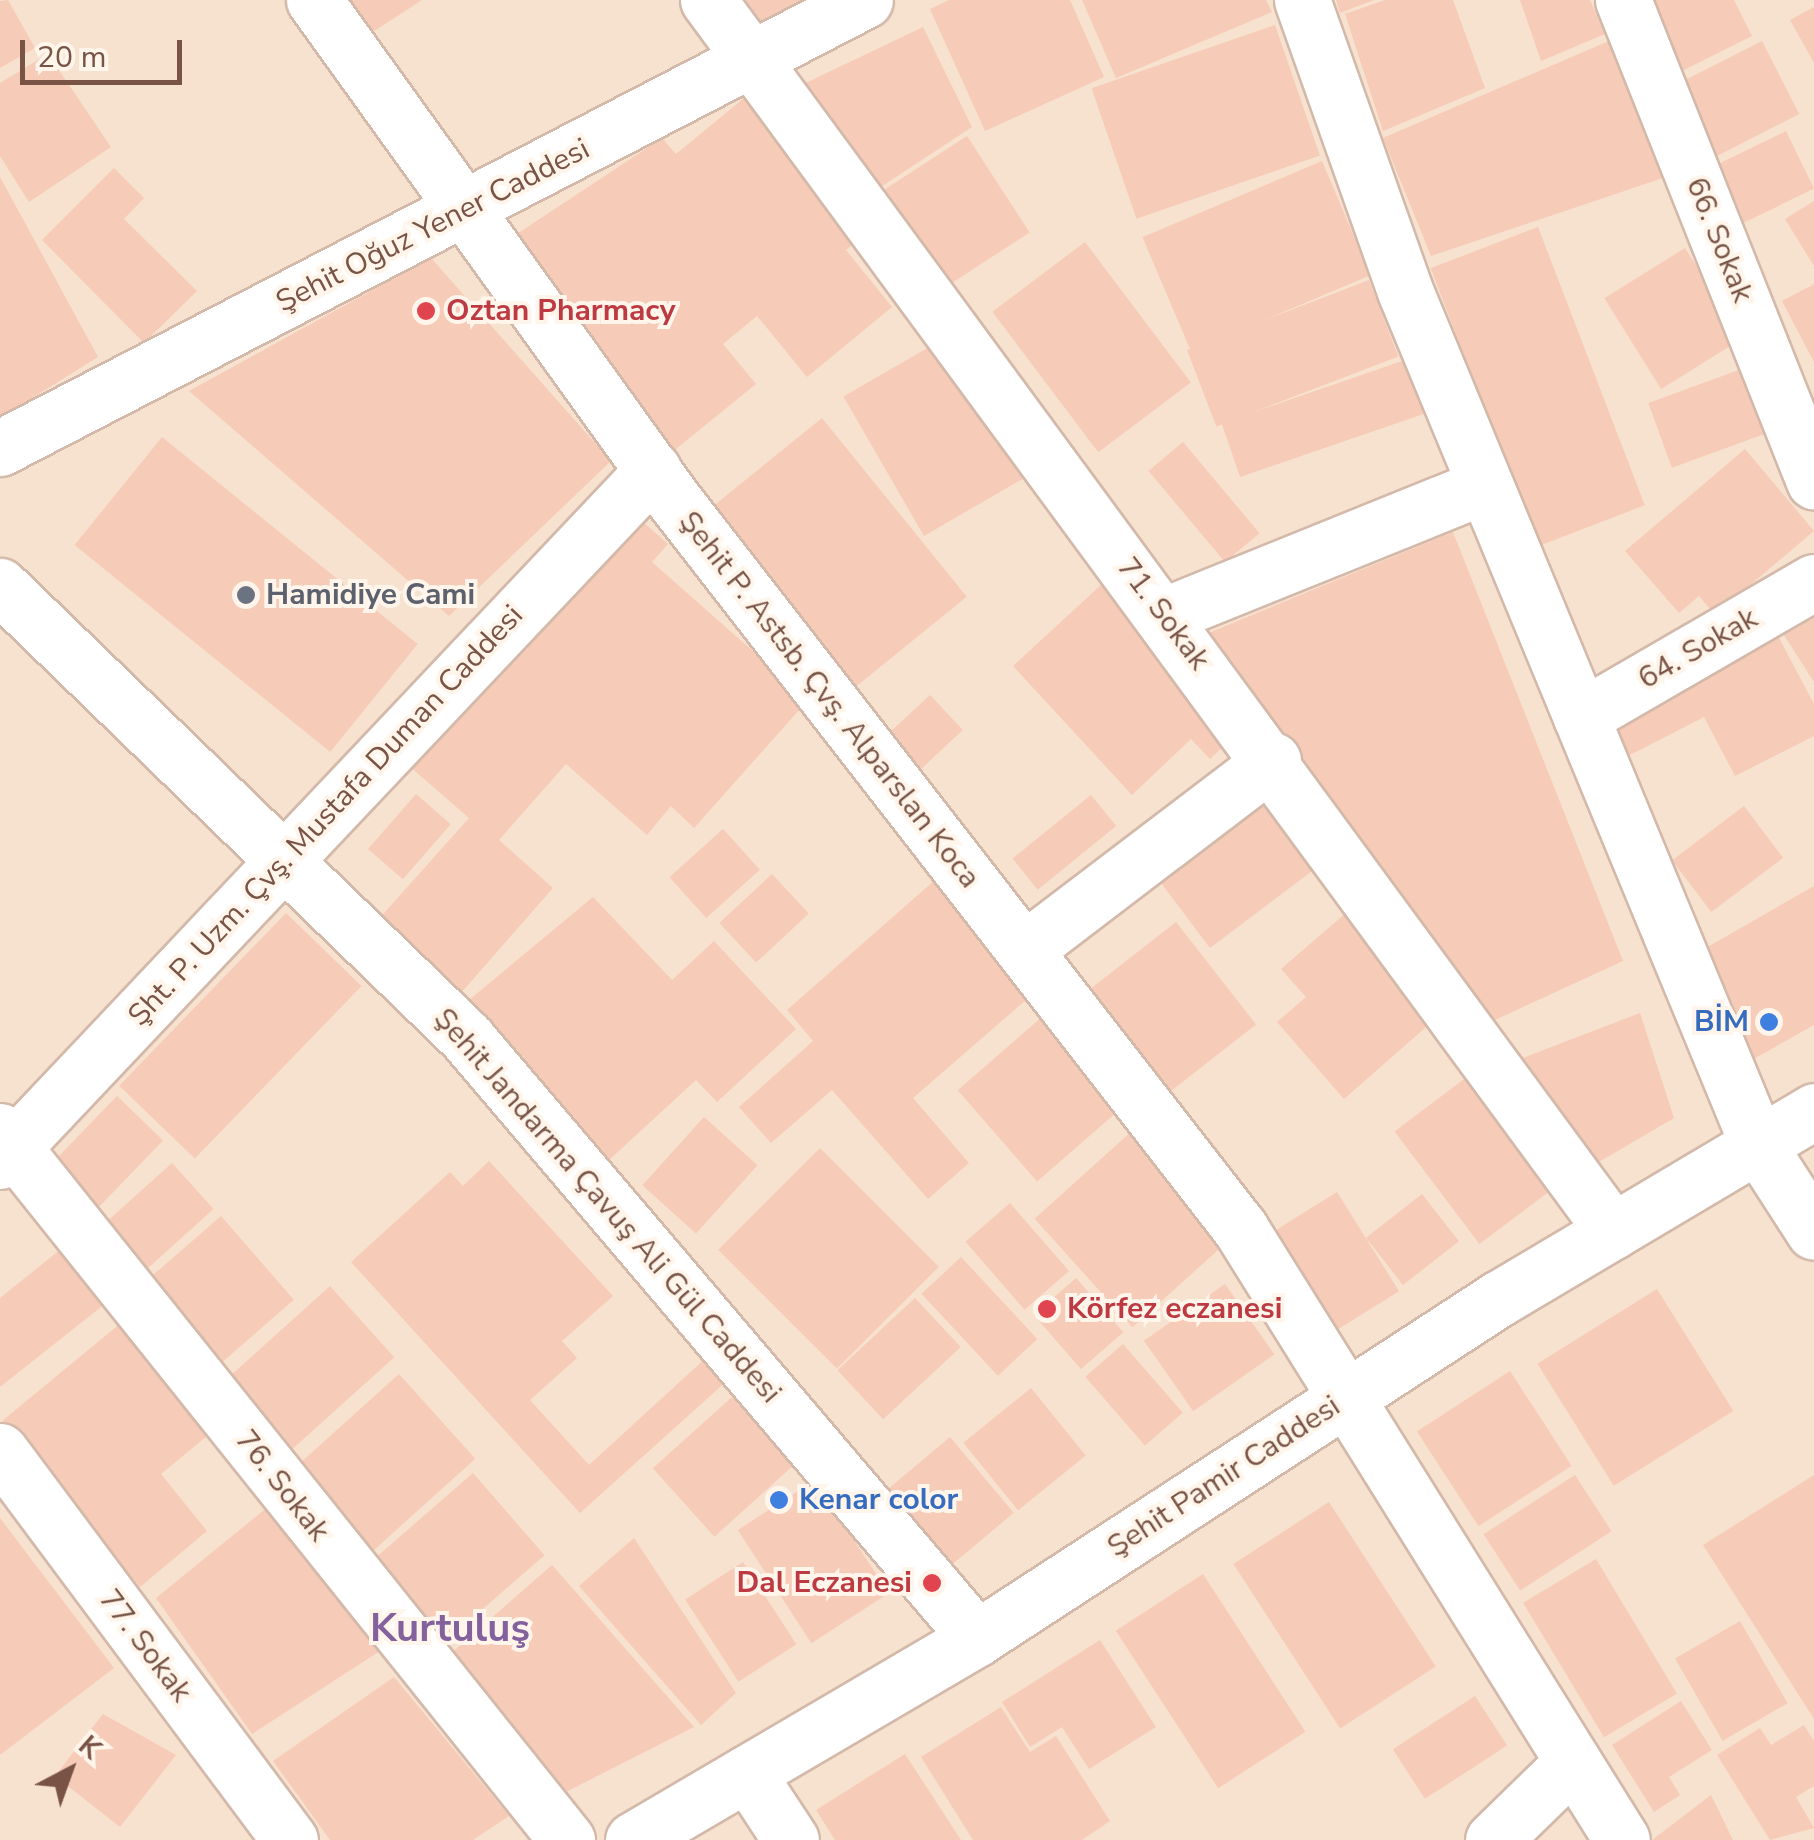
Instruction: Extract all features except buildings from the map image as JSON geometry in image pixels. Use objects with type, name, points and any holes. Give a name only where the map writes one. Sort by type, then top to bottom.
[{"type":"street","name":"Şehit P. Astsb. Çvş. Alparslan Koca","points":[[314,0],[461,212],[653,470],[1240,1228],[1622,1840]]},
{"type":"street","name":"71. Sokak","points":[[708,0],[750,62],[1273,760],[1613,1231]]},
{"type":"street","name":"Şehit Oğuz Yener Caddesi","points":[[0,448],[864,0]]},
{"type":"street","points":[[1302,0],[1486,486],[1758,1145],[1814,1232]]},
{"type":"street","name":"66. Sokak","points":[[1623,0],[1814,481]]},
{"type":"street","name":"Şht. P. Uzm. Çvş. Mustafa Duman Caddesi","points":[[4,1156],[653,470]]},
{"type":"street","points":[[1165,615],[1486,486]]},
{"type":"street","name":"64. Sokak","points":[[1581,717],[1814,582]]},
{"type":"street","name":"Şehit Jandarma Çavuş Ali Gül Caddesi","points":[[0,586],[466,1036],[978,1638]]},
{"type":"street","points":[[1024,950],[1273,760]]},
{"type":"street","name":"Şehit Pamir Caddesi","points":[[633,1840],[978,1638],[1347,1397],[1814,1111]]},
{"type":"street","name":"76. Sokak","points":[[4,1156],[567,1840]]},
{"type":"street","name":"77. Sokak","points":[[0,1452],[290,1840]]},
{"type":"street","points":[[1492,1840],[1573,1762]]},
{"type":"street","points":[[747,1773],[791,1840]]},
{"type":"shaded area","points":[[0,0],[1814,0],[1814,1840],[0,1840]]},
{"type":"place","name":"Oztan Pharmacy","points":[[426,311]]},
{"type":"place","name":"Hamidiye Cami","points":[[246,595]]},
{"type":"place","name":"BİM","points":[[1769,1022]]},
{"type":"place","name":"Körfez eczanesi","points":[[1047,1309]]},
{"type":"place","name":"Kenar color","points":[[779,1500]]},
{"type":"place","name":"Dal Eczanesi","points":[[932,1583]]},
{"type":"district","name":"Kurtuluş","points":[[450,1628]]}]
